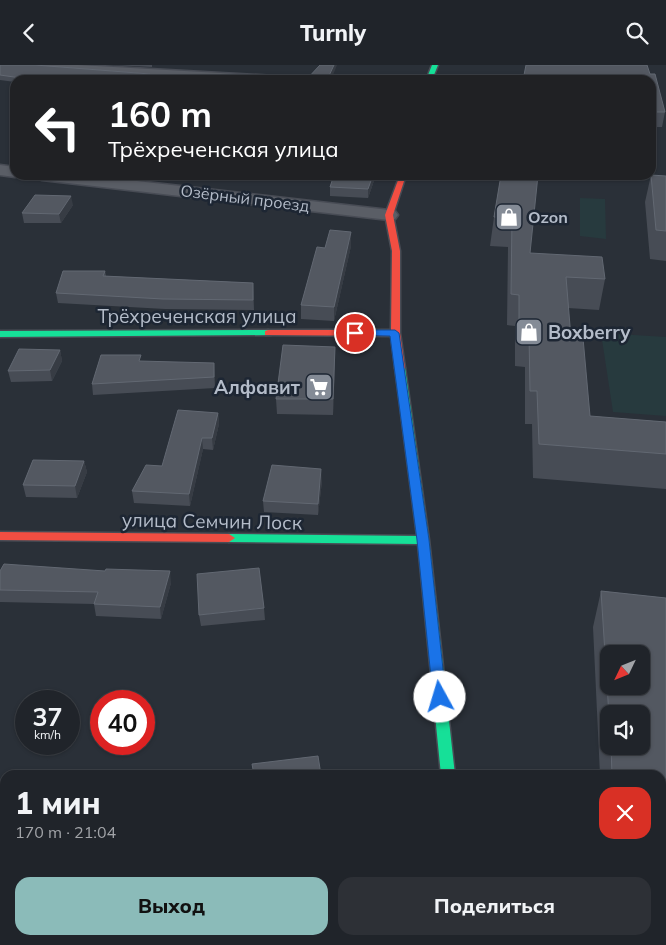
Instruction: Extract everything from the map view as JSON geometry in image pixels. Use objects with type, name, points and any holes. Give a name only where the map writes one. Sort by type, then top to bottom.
[{"type":"street","points":[[37,65],[98,72],[198,75]]},
{"type":"street","name":"Озёрный проезд","points":[[85,180],[389,215]]},
{"type":"street","points":[[401,180],[389,215],[396,251],[395,333],[423,540],[447,770]]},
{"type":"street","name":"Трёхреченская улица","points":[[0,334],[395,333]]},
{"type":"street","name":"улица Семчин Лоск","points":[[0,536],[423,540]]},
{"type":"green space","points":[[580,198],[605,199],[606,239],[580,236]]},
{"type":"green space","points":[[601,333],[666,337],[666,416],[613,412]]},
{"type":"building","points":[[0,65],[35,65],[150,74],[10,76],[0,75]]},
{"type":"building","points":[[320,65],[334,65],[329,75],[311,75]]},
{"type":"building","points":[[526,65],[647,65],[650,74],[655,75],[524,75]]},
{"type":"building","points":[[656,78],[665,112],[656,112]]},
{"type":"building","points":[[656,175],[666,176],[666,231],[656,230],[651,180],[656,180]]},
{"type":"building","points":[[332,180],[371,180],[368,189],[330,187]]},
{"type":"building","points":[[500,180],[537,180],[530,253],[602,257],[605,279],[566,277],[571,338],[583,338],[590,416],[666,422],[666,454],[539,444],[537,391],[530,391],[529,335],[519,334],[519,295],[511,294],[512,218],[494,217]]},
{"type":"building","points":[[35,195],[71,196],[59,214],[22,213]]},
{"type":"building","points":[[330,230],[351,232],[334,307],[301,305],[317,247],[325,248]]},
{"type":"building","points":[[63,271],[105,271],[103,276],[253,283],[253,300],[163,299],[56,293]]},
{"type":"building","points":[[283,345],[335,347],[333,399],[276,399]]},
{"type":"building","points":[[19,349],[60,350],[50,370],[8,371]]},
{"type":"building","points":[[101,355],[141,355],[139,361],[214,363],[214,377],[92,384]]},
{"type":"building","points":[[178,410],[218,413],[212,438],[202,438],[189,494],[132,491],[146,465],[162,466]]},
{"type":"building","points":[[33,460],[84,461],[75,486],[23,485]]},
{"type":"building","points":[[272,465],[321,469],[318,504],[263,501]]},
{"type":"building","points":[[4,564],[105,571],[106,569],[170,571],[160,607],[94,604],[98,592],[0,590],[0,571]]},
{"type":"building","points":[[259,568],[264,608],[199,615],[197,574]]},
{"type":"building","points":[[601,591],[666,598],[666,770],[612,770],[611,755],[650,755],[650,705],[608,705],[608,695],[650,695],[650,645],[604,645]]},
{"type":"building","points":[[318,756],[320,770],[253,770],[252,764]]},
{"type":"traffic: fast","points":[[431,75],[435,65]]},
{"type":"traffic: fast","points":[[0,334],[268,333]]},
{"type":"traffic: fast","points":[[400,368],[423,540],[447,770]]},
{"type":"traffic: fast","points":[[229,538],[423,540]]},
{"type":"traffic: jam","points":[[400,368],[395,333],[396,251],[389,215],[401,180]]},
{"type":"traffic: jam","points":[[268,333],[395,333]]},
{"type":"traffic: jam","points":[[0,536],[229,538]]},
{"type":"place","name":"Ozon","points":[[509,217]]},
{"type":"place","name":"Boxberry","points":[[529,332]]},
{"type":"place","name":"Алфавит","points":[[319,387]]},
{"type":"route","points":[[355,333],[395,333],[423,540],[440,697]]}]
